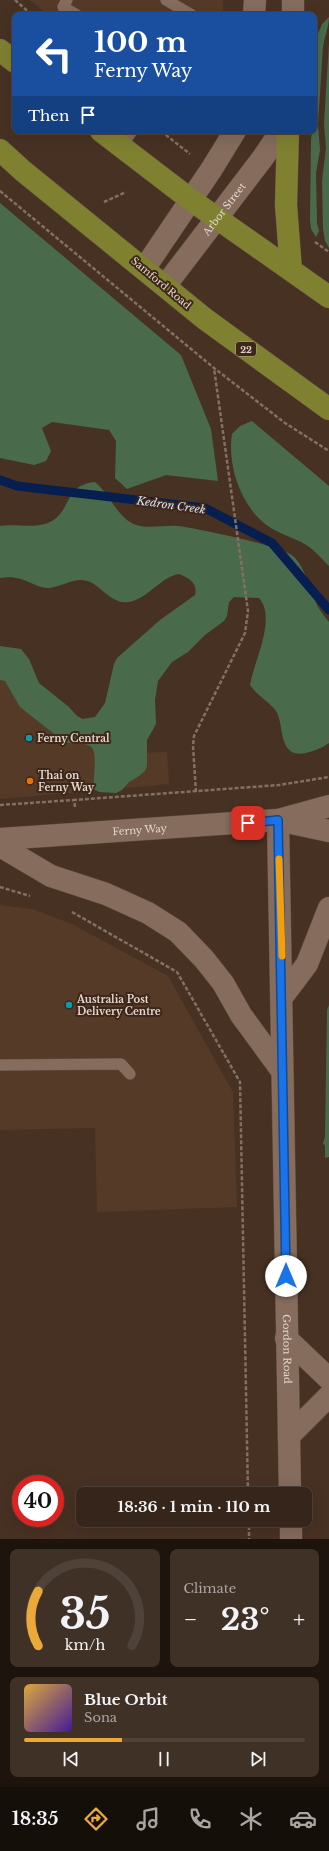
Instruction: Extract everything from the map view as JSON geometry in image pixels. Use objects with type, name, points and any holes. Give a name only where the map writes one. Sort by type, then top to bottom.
[{"type":"main road","points":[[110,134],[126,139],[191,200],[329,297]]},
{"type":"main road","points":[[288,134],[286,205],[291,270]]},
{"type":"main road","name":"Samford Road","points":[[0,150],[24,172],[205,320],[329,409]]},
{"type":"street","points":[[254,12],[255,0]]},
{"type":"street","points":[[293,0],[293,12]]},
{"type":"street","points":[[144,269],[191,200],[233,134]]},
{"type":"street","name":"Arbor Street","points":[[165,286],[262,159],[279,134]]},
{"type":"street","name":"Ferny Way","points":[[0,839],[278,820],[329,806]]},
{"type":"street","name":"Ferny Way","points":[[278,820],[329,831]]},
{"type":"street","name":"Gordon Road","points":[[278,820],[283,996],[282,1071],[286,1184],[286,1338],[290,1487]]},
{"type":"street","points":[[0,846],[51,876],[106,894],[148,913],[178,932],[204,959],[223,983],[241,1015],[282,1071]]},
{"type":"street","points":[[283,996],[307,964],[329,908]]},
{"type":"street","points":[[286,1338],[329,1379]]},
{"type":"street","points":[[289,1436],[329,1396]]},
{"type":"street","points":[[291,1527],[291,1539]]},
{"type":"lane","points":[[67,0],[63,7],[72,12]]},
{"type":"lane","points":[[166,0],[187,12]]},
{"type":"lane","points":[[0,1065],[121,1064],[130,1074]]},
{"type":"path","points":[[15,0],[29,12]]},
{"type":"path","points":[[164,134],[168,138]]},
{"type":"path","points":[[0,191],[214,368],[285,423],[329,451]]},
{"type":"path","points":[[104,202],[126,192]]},
{"type":"path","points":[[323,247],[329,252]]},
{"type":"path","points":[[214,368],[245,580],[248,611],[245,633],[194,736],[193,746],[196,792],[279,784],[329,777]]},
{"type":"path","points":[[0,805],[74,800]]},
{"type":"path","points":[[0,887],[38,898]]},
{"type":"path","points":[[67,910],[177,972],[240,1082],[248,1487]]},
{"type":"path","points":[[249,1527],[249,1539]]},
{"type":"shaded area","points":[[30,0],[223,0],[223,12],[44,12]]},
{"type":"shaded area","points":[[0,663],[14,676],[138,753],[167,752],[169,784],[0,799]]},
{"type":"shaded area","points":[[0,905],[32,909],[72,924],[168,976],[233,1092],[237,1207],[97,1212],[95,1128],[0,1130]]},
{"type":"green space","points":[[329,17],[323,48],[318,124],[320,150],[316,173],[317,223],[319,231],[316,237],[311,229],[310,220],[311,140],[312,134],[317,134],[317,36],[322,24]]},
{"type":"green space","points":[[329,43],[329,248],[325,241],[323,228],[322,181],[326,148],[324,124]]},
{"type":"green space","points":[[0,203],[181,355],[211,429],[218,481],[166,475],[127,489],[115,478],[116,441],[109,430],[52,422],[42,428],[51,451],[46,461],[34,465],[0,458]]},
{"type":"green space","points":[[252,421],[329,486],[329,566],[305,544],[276,531],[258,518],[243,497],[234,472],[231,446],[232,434],[240,426]]},
{"type":"green space","points":[[95,482],[101,487],[119,512],[129,522],[136,525],[146,527],[178,526],[202,530],[273,547],[293,556],[305,573],[318,607],[329,622],[329,743],[306,753],[290,751],[286,746],[279,717],[276,711],[250,685],[265,628],[266,617],[264,606],[259,598],[234,597],[229,602],[227,616],[224,621],[205,635],[188,652],[172,662],[158,681],[155,700],[156,724],[147,740],[147,766],[145,771],[129,782],[122,790],[116,793],[99,792],[94,789],[95,758],[92,747],[85,744],[63,741],[20,707],[5,681],[0,680],[0,646],[21,649],[29,659],[39,683],[69,707],[77,716],[82,719],[95,717],[105,703],[114,664],[117,658],[160,620],[195,595],[196,591],[194,584],[186,577],[179,574],[166,579],[142,597],[129,602],[114,599],[87,581],[81,580],[47,588],[18,578],[0,578],[0,526],[33,526],[46,524],[58,516],[73,492],[85,484]]},
{"type":"green space","points":[[329,1005],[329,1157],[325,1158],[325,1146],[323,1143],[325,1137],[327,1010]]},
{"type":"waterway","name":"Kedron Creek","points":[[0,480],[17,486],[205,508],[272,543],[329,610]]},
{"type":"slow traffic","points":[[279,859],[282,956]]},
{"type":"place","name":"Ferny Central","points":[[29,738]]},
{"type":"place","name":"Thai on Ferny Way","points":[[30,781]]},
{"type":"place","name":"Australia Post Delivery Centre","points":[[69,1005]]},
{"type":"route","points":[[248,823],[278,820],[283,996],[282,1071],[286,1184],[286,1276]]}]
